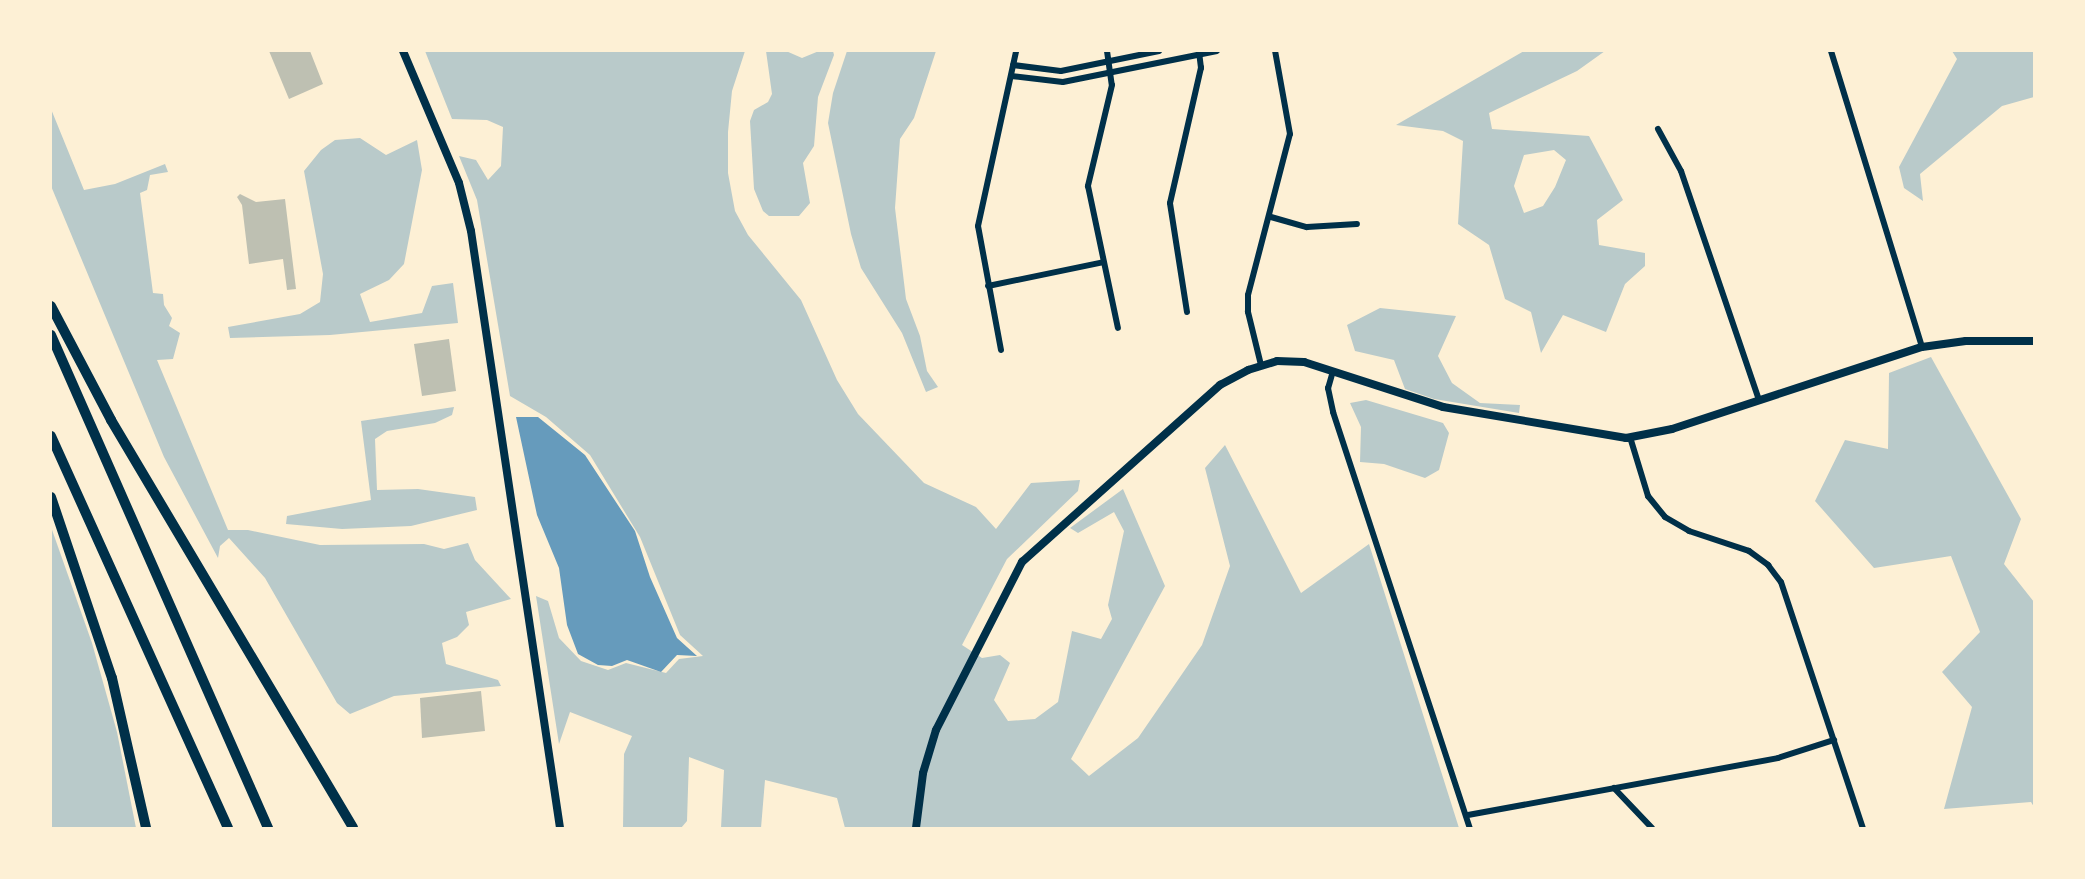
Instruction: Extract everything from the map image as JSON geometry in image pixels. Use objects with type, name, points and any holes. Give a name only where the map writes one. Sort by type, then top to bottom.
[{"type":"highway","points":[[51,306],[111,420],[353,828]]},
{"type":"highway","points":[[51,335],[268,828]]},
{"type":"highway","points":[[51,436],[228,828]]},
{"type":"highway","points":[[51,496],[112,678],[146,828]]},
{"type":"main road","points":[[403,51],[459,183],[471,231],[560,828]]},
{"type":"main road","points":[[916,828],[923,773],[936,730],[1022,562],[1220,385],[1261,365],[1295,361],[1443,407],[1598,436],[1630,437],[1672,429],[1922,347],[1966,341],[2034,341]]},
{"type":"street","points":[[1001,350],[978,226],[1016,51]]},
{"type":"street","points":[[1107,51],[1112,84],[1088,186],[1118,328]]},
{"type":"street","points":[[1013,65],[1062,71],[1159,51]]},
{"type":"street","points":[[1011,76],[1056,82],[1217,51]]},
{"type":"street","points":[[1261,365],[1247,304],[1271,217],[1290,134],[1275,51]]},
{"type":"street","points":[[1831,51],[1922,347]]},
{"type":"street","points":[[1187,312],[1170,203],[1201,68],[1199,53]]},
{"type":"street","points":[[1658,129],[1681,171],[1759,400]]},
{"type":"street","points":[[1271,217],[1307,227],[1357,224]]},
{"type":"street","points":[[988,286],[1104,262]]},
{"type":"street","points":[[1333,371],[1329,385],[1333,412],[1468,815],[1470,828]]},
{"type":"street","points":[[1630,437],[1646,490],[1665,517],[1689,531],[1749,551],[1778,577],[1863,828]]},
{"type":"street","points":[[1468,815],[1778,759],[1834,740]]},
{"type":"street","points":[[1614,788],[1652,828]]},
{"type":"shaded area","points":[[425,51],[745,51],[732,91],[728,132],[728,173],[735,211],[748,235],[801,300],[837,380],[858,414],[924,483],[976,507],[996,529],[1031,483],[1080,480],[1078,491],[1007,559],[962,645],[982,658],[1000,655],[1010,663],[994,700],[1008,721],[1035,719],[1058,702],[1072,631],[1101,639],[1112,619],[1108,605],[1124,531],[1114,512],[1078,533],[1070,528],[1123,489],[1165,586],[1071,759],[1089,776],[1138,738],[1202,645],[1230,566],[1205,468],[1225,445],[1301,593],[1369,544],[1459,828],[845,828],[837,798],[765,780],[761,828],[721,828],[724,770],[689,757],[687,821],[681,828],[623,828],[624,754],[632,736],[570,712],[559,744],[536,596],[548,601],[559,638],[581,661],[608,670],[626,663],[666,673],[679,659],[703,656],[680,635],[640,537],[590,455],[546,417],[510,396],[477,200],[459,156],[476,160],[488,180],[501,166],[503,127],[487,120],[452,119]]},
{"type":"shaded area","points":[[766,51],[786,51],[802,58],[819,51],[833,51],[834,55],[818,97],[814,146],[803,163],[810,203],[799,216],[769,216],[763,211],[754,189],[750,121],[754,110],[768,102],[772,94]]},
{"type":"shaded area","points":[[847,51],[936,51],[914,118],[900,139],[895,208],[906,299],[920,336],[927,371],[938,387],[926,392],[902,333],[861,268],[851,234],[828,123],[833,93]]},
{"type":"shaded area","points":[[1524,51],[1605,51],[1577,71],[1489,113],[1492,129],[1589,136],[1623,200],[1597,220],[1599,245],[1645,253],[1645,266],[1625,284],[1606,332],[1563,315],[1541,353],[1531,312],[1505,299],[1489,245],[1458,224],[1463,141],[1443,131],[1396,125]],"holes":[[[1554,150],[1566,160],[1555,187],[1543,206],[1524,213],[1514,186],[1524,155]]]},
{"type":"shaded area","points":[[1952,51],[2034,51],[2034,97],[2002,106],[1920,174],[1923,201],[1904,188],[1899,167],[1957,59]]},
{"type":"shaded area","points":[[51,109],[84,190],[115,184],[165,164],[168,172],[150,175],[147,190],[140,193],[153,293],[163,294],[164,305],[172,318],[169,326],[180,333],[173,359],[157,360],[228,530],[248,530],[320,545],[424,544],[444,549],[468,543],[475,560],[511,599],[466,612],[469,625],[457,637],[442,643],[446,664],[498,680],[501,686],[394,696],[350,714],[337,703],[265,578],[229,538],[220,546],[218,558],[164,457],[51,186]]},
{"type":"shaded area","points":[[360,138],[386,155],[417,140],[422,170],[404,264],[389,280],[360,294],[370,322],[422,313],[432,286],[453,283],[458,323],[330,335],[230,338],[228,327],[300,314],[320,302],[323,274],[304,171],[321,150],[335,140]]},
{"type":"shaded area","points":[[1380,308],[1456,316],[1438,356],[1452,383],[1480,403],[1520,405],[1519,413],[1434,399],[1405,389],[1394,360],[1355,351],[1347,325]]},
{"type":"shaded area","points":[[1931,357],[2021,519],[2004,564],[2034,602],[2034,807],[2031,802],[1944,809],[1972,707],[1942,672],[1980,632],[1951,556],[1874,568],[1815,501],[1845,440],[1888,449],[1889,373]]},
{"type":"shaded area","points":[[1366,400],[1443,423],[1449,433],[1439,470],[1425,478],[1384,464],[1360,462],[1361,427],[1350,403]]},
{"type":"shaded area","points":[[454,407],[452,415],[435,423],[387,431],[375,439],[377,490],[418,489],[475,497],[477,510],[411,526],[342,529],[286,524],[287,516],[371,500],[361,421]]},
{"type":"shaded area","points":[[51,527],[92,643],[117,732],[136,828],[51,828]]},
{"type":"water","points":[[516,417],[538,417],[585,455],[635,531],[650,577],[677,638],[697,656],[677,655],[661,672],[627,660],[612,666],[598,665],[578,654],[567,625],[559,568],[537,515]]},
{"type":"building","points":[[269,51],[310,51],[323,84],[289,99]]},
{"type":"building","points":[[240,194],[256,202],[285,199],[296,289],[287,290],[283,259],[249,264],[242,205],[237,197]]},
{"type":"building","points":[[449,339],[456,391],[422,396],[414,344]]},
{"type":"building","points":[[481,691],[485,731],[422,738],[420,698]]}]
